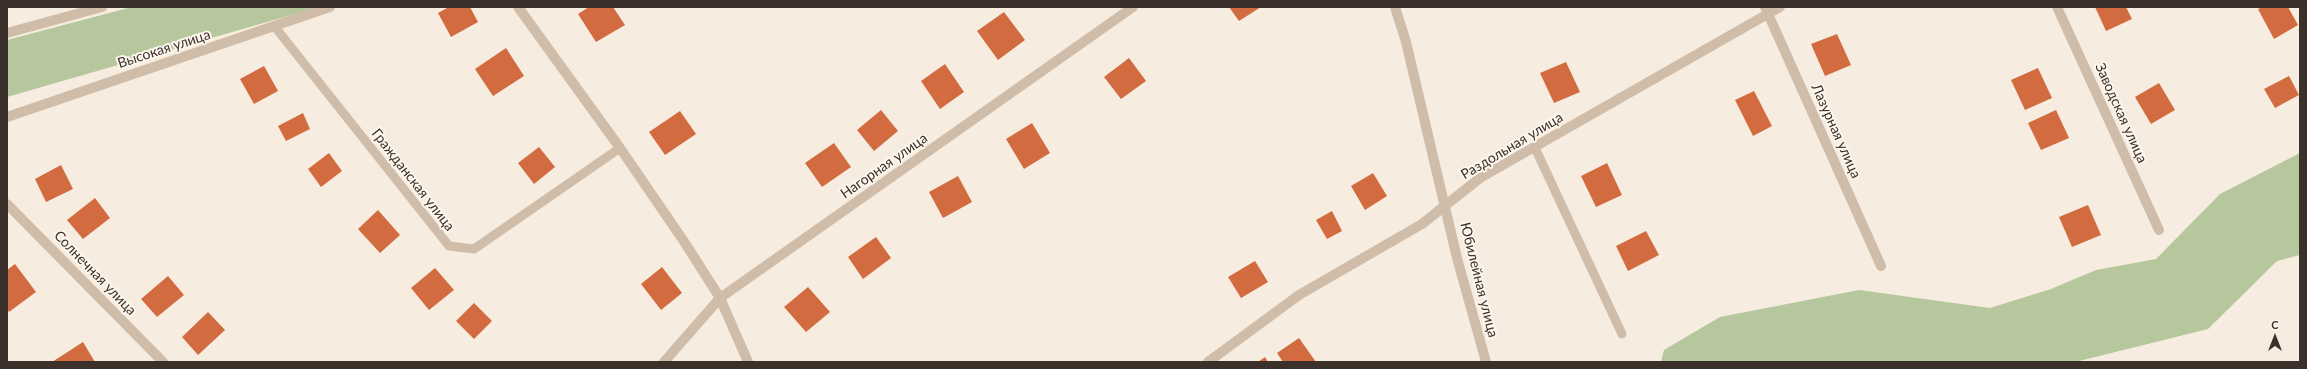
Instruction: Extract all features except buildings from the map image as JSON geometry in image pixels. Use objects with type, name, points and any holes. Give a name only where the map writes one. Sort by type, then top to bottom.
[{"type":"street","points":[[7,33],[102,7]]},
{"type":"street","name":"Высокая улица","points":[[7,117],[275,27],[330,7]]},
{"type":"street","points":[[518,7],[620,148],[720,298],[748,362]]},
{"type":"street","name":"Нагорная улица","points":[[664,362],[720,298],[1132,7]]},
{"type":"street","name":"Юбилейная улица","points":[[1395,7],[1406,42],[1446,206],[1457,258],[1486,362]]},
{"type":"street","name":"Раздольная улица","points":[[1208,362],[1299,295],[1422,224],[1480,178],[1535,148],[1766,10],[1780,7]]},
{"type":"street","name":"Заводская улица","points":[[2058,7],[2159,230]]},
{"type":"street","name":"Лазурная улица","points":[[1766,10],[1881,266]]},
{"type":"street","name":"Солнечная улица","points":[[7,204],[162,362]]},
{"type":"lane","name":"Гражданская улица","points":[[275,27],[448,246],[474,249],[620,148]]},
{"type":"lane","points":[[1535,148],[1622,334]]},
{"type":"green space","points":[[132,7],[319,7],[7,97],[7,40]]},
{"type":"green space","points":[[2300,153],[2300,255],[2277,261],[2208,329],[2075,362],[1661,362],[1664,350],[1720,317],[1859,290],[1990,308],[2051,289],[2096,270],[2156,259],[2220,194]]}]
